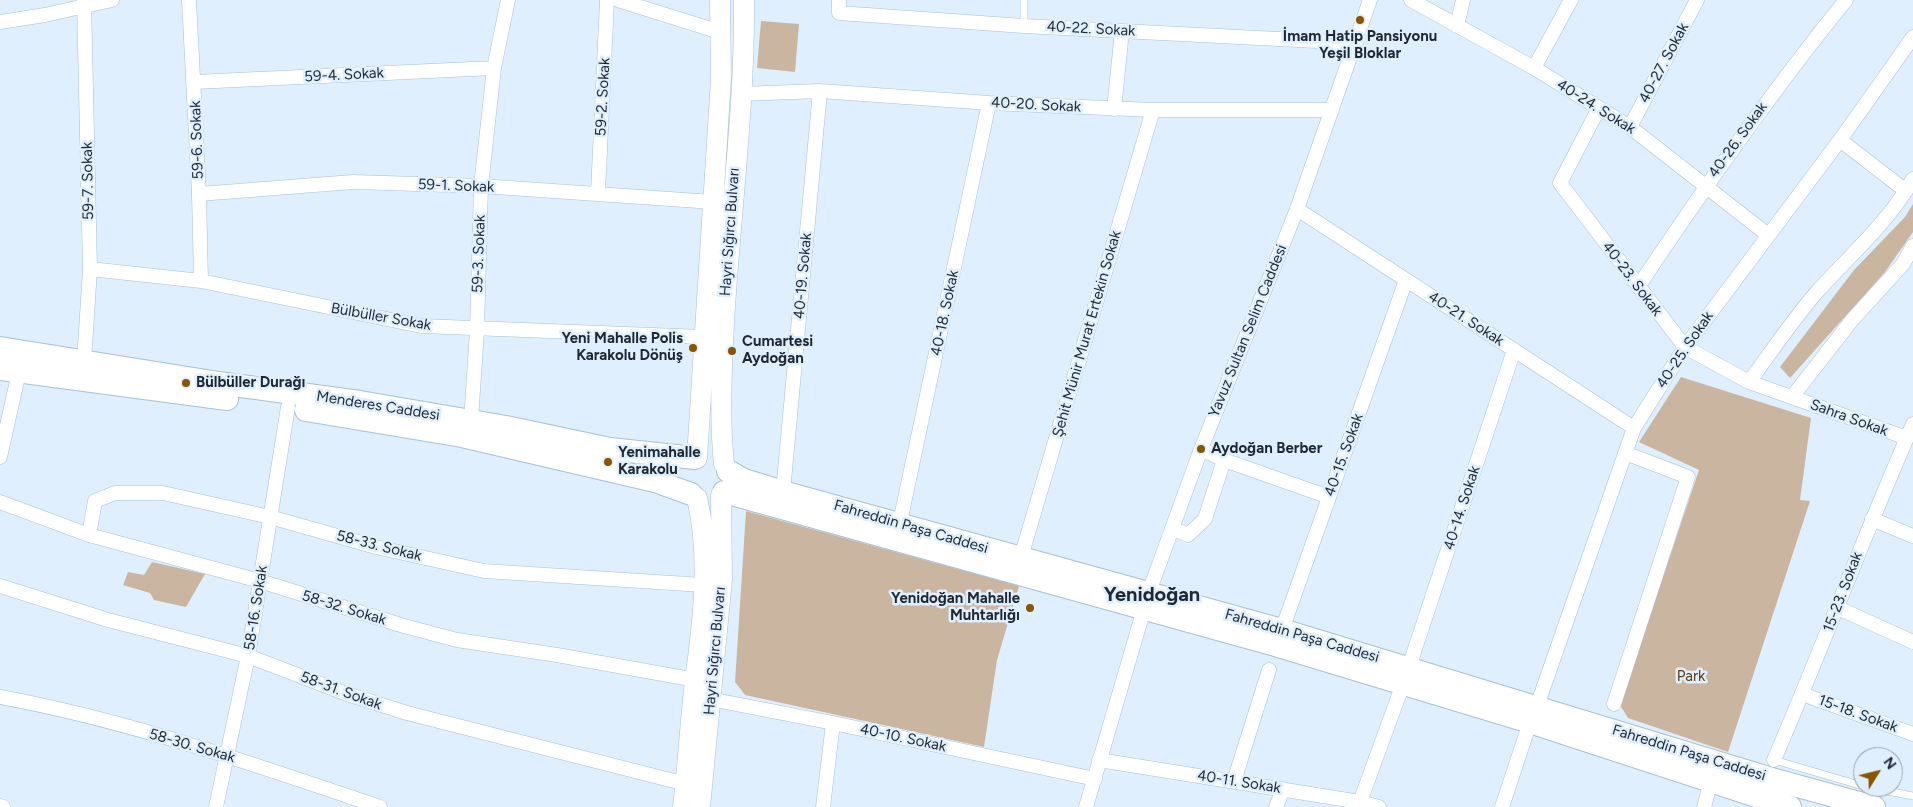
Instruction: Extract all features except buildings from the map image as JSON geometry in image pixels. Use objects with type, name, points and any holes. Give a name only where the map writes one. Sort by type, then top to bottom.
[{"type":"main road","name":"Menderes Caddesi","points":[[0,348],[471,421],[610,449],[696,458]]},
{"type":"main road","name":"Menderes Caddesi","points":[[10,371],[288,407],[462,436],[655,481],[694,496]]},
{"type":"main road","points":[[714,457],[724,480],[712,500],[694,496],[685,484],[685,472],[696,458],[714,457]]},
{"type":"main road","name":"Fahreddin Paşa Caddesi","points":[[724,480],[744,480],[900,522],[1021,558],[1276,646],[1406,675]]},
{"type":"main road","name":"Fahreddin Paşa Caddesi","points":[[724,480],[1146,601],[1282,630],[1406,675],[1534,714],[1874,807]]},
{"type":"main road","name":"Fahreddin Paşa Caddesi","points":[[1534,714],[1711,780],[1790,807]]},
{"type":"street","points":[[0,22],[84,3],[112,0]]},
{"type":"street","name":"59-6. Sokak","points":[[189,0],[199,194],[201,281]]},
{"type":"street","name":"59-3. Sokak","points":[[471,421],[477,330],[481,186],[494,68],[508,0]]},
{"type":"street","name":"59-2. Sokak","points":[[598,193],[607,0]]},
{"type":"street","points":[[618,0],[720,32]]},
{"type":"street","name":"Hayri Sığırcı Bulvarı","points":[[696,458],[721,79],[720,0]]},
{"type":"street","name":"Hayri Sığırcı Bulvarı","points":[[700,807],[722,579],[724,480],[722,434],[723,347],[740,94],[744,0]]},
{"type":"street","name":"40-22. Sokak","points":[[839,0],[839,13],[1024,26],[1356,43]]},
{"type":"street","name":"Yavuz Sultan Selim Caddesi","points":[[1086,807],[1146,601],[1201,449],[1297,209],[1370,0]]},
{"type":"street","name":"40-24. Sokak","points":[[1411,0],[1534,68],[1630,127],[1706,184],[1768,235]]},
{"type":"street","points":[[1456,26],[1463,0]]},
{"type":"street","points":[[1534,68],[1571,0]]},
{"type":"street","name":"40-27. Sokak","points":[[1630,127],[1698,0]]},
{"type":"street","name":"40-26. Sokak","points":[[1638,287],[1706,184],[1795,63],[1846,0]]},
{"type":"street","name":"59-7. Sokak","points":[[84,3],[90,269],[84,362]]},
{"type":"street","points":[[1114,109],[1122,31]]},
{"type":"street","name":"40-25. Sokak","points":[[1502,807],[1634,428],[1685,348],[1840,140],[1913,36]]},
{"type":"street","name":"59-4. Sokak","points":[[194,82],[494,68]]},
{"type":"street","name":"40-20. Sokak","points":[[740,94],[820,91],[989,103],[1114,109],[1332,110]]},
{"type":"street","name":"40-19. Sokak","points":[[783,492],[820,91]]},
{"type":"street","name":"40-18. Sokak","points":[[900,522],[989,103]]},
{"type":"street","name":"40-23. Sokak","points":[[1599,108],[1560,183],[1685,348],[1750,382],[1792,397]]},
{"type":"street","name":"Şehit Münir Murat Ertekin Sokak","points":[[1021,558],[1154,110]]},
{"type":"street","points":[[1750,382],[1780,338],[1816,294],[1894,208],[1910,185],[1840,140]]},
{"type":"street","name":"59-1. Sokak","points":[[199,194],[353,182],[481,186],[713,202]]},
{"type":"street","name":"40-21. Sokak","points":[[1297,209],[1634,428]]},
{"type":"street","points":[[1792,397],[1852,320],[1903,264],[1913,246]]},
{"type":"street","name":"Bülbüller Sokak","points":[[90,269],[201,281],[422,326],[477,330],[704,337]]},
{"type":"street","name":"40-15. Sokak","points":[[1282,630],[1406,280]]},
{"type":"street","name":"40-14. Sokak","points":[[1360,802],[1406,675],[1514,350]]},
{"type":"street","points":[[0,457],[10,371]]},
{"type":"street","name":"Sahra Sokak","points":[[1792,397],[1907,438]]},
{"type":"street","name":"58-16. Sokak","points":[[216,807],[248,656],[288,407]]},
{"type":"street","name":"15-23. Sokak","points":[[1774,760],[1838,608],[1872,519],[1913,424]]},
{"type":"street","points":[[1201,449],[1224,460],[1329,496]]},
{"type":"street","points":[[1614,704],[1688,477],[1625,453]]},
{"type":"street","points":[[1172,528],[1188,534],[1205,519],[1224,460]]},
{"type":"street","name":"58-33. Sokak","points":[[89,535],[95,501],[115,493],[164,493],[270,517],[376,547],[484,570],[703,585]]},
{"type":"street","name":"Hayri Sığırcı Bulvarı","points":[[684,807],[696,680],[699,666],[703,585],[703,527],[694,496]]},
{"type":"street","name":"58-32. Sokak","points":[[0,502],[89,535],[260,581],[395,624],[458,640],[557,655],[696,680]]},
{"type":"street","points":[[1872,519],[1913,536]]},
{"type":"street","name":"58-31. Sokak","points":[[0,586],[108,620],[248,656],[347,694],[407,713],[686,784]]},
{"type":"street","points":[[1838,608],[1913,642]]},
{"type":"street","points":[[1234,781],[1269,670]]},
{"type":"street","name":"15-18. Sokak","points":[[1802,694],[1913,734]]},
{"type":"street","name":"58-30. Sokak","points":[[0,697],[48,706],[228,755],[380,807]]},
{"type":"street","name":"40-10. Sokak","points":[[710,699],[833,723],[1094,779]]},
{"type":"street","points":[[824,807],[833,723]]},
{"type":"street","name":"40-11. Sokak","points":[[1099,760],[1283,789],[1379,807]]},
{"type":"street","points":[[1704,807],[1711,780]]},
{"type":"street","points":[[1276,807],[1283,789]]},
{"type":"lane","points":[[1024,0],[1024,26]]},
{"type":"lane","points":[[1774,760],[1853,783]]},
{"type":"green space","points":[[761,21],[799,24],[795,72],[757,68]]},
{"type":"green space","points":[[1913,204],[1913,232],[1885,272],[1790,378],[1780,367],[1854,270],[1905,217]]},
{"type":"green space","name":"Park","points":[[1681,377],[1811,418],[1800,500],[1810,501],[1728,752],[1628,718],[1620,705],[1699,470],[1639,442]]},
{"type":"green space","points":[[746,511],[1019,586],[997,660],[984,747],[745,695],[735,682]]},
{"type":"green space","points":[[152,562],[205,574],[186,607],[154,600],[150,593],[123,585],[128,572],[144,575]]},
{"type":"place","name":"İmam Hatip Pansiyonu Yeşil Bloklar","points":[[1360,20]]},
{"type":"place","name":"Yeni Mahalle Polis Karakolu Dönüş","points":[[693,348]]},
{"type":"place","name":"Cumartesi Aydoğan","points":[[732,351]]},
{"type":"place","name":"Bülbüller Durağı","points":[[186,383]]},
{"type":"place","name":"Aydoğan Berber","points":[[1201,449]]},
{"type":"place","name":"Yenimahalle Karakolu","points":[[608,462]]},
{"type":"place","name":"Yenidoğan Mahalle Muhtarlığı","points":[[1030,608]]},
{"type":"district","name":"Yenidoğan","points":[[1152,595]]}]
